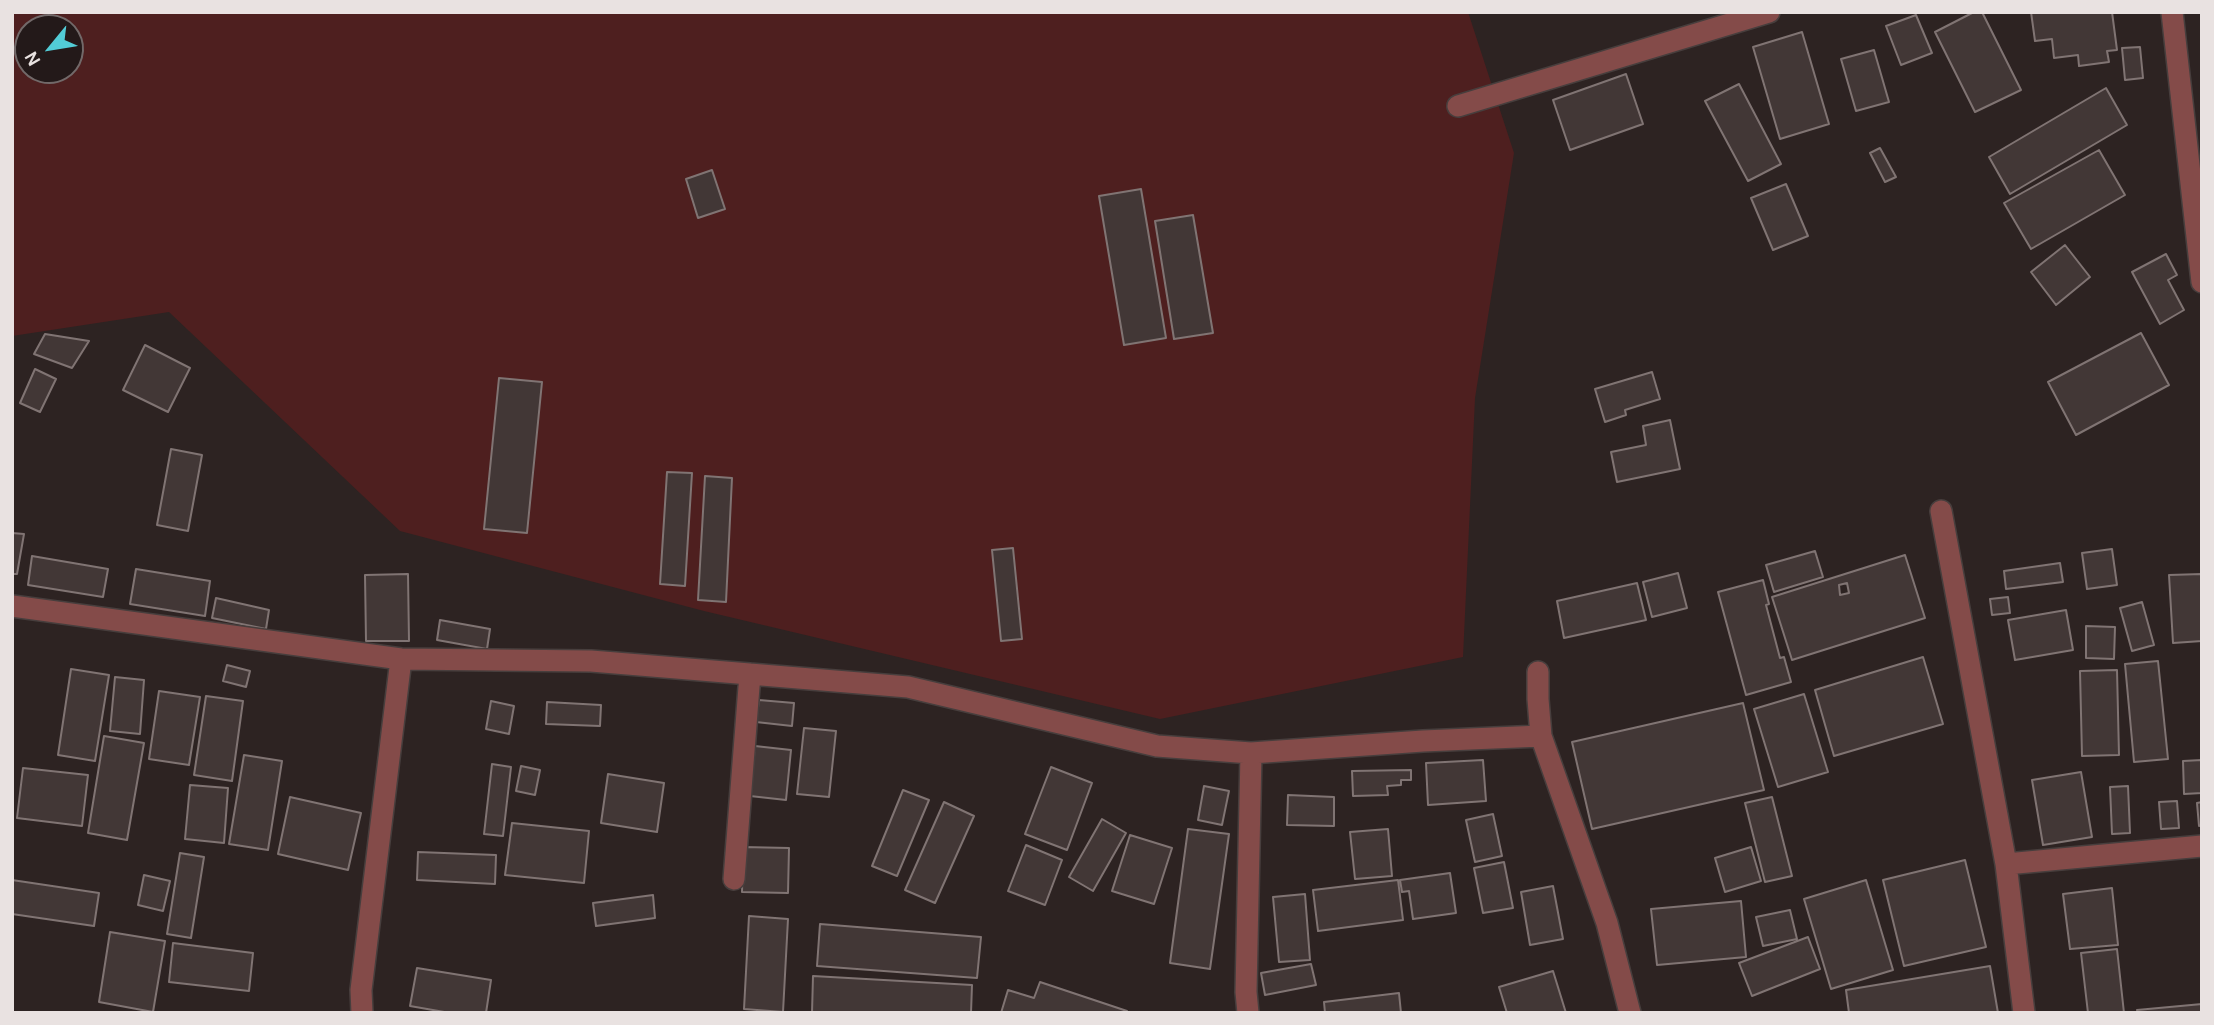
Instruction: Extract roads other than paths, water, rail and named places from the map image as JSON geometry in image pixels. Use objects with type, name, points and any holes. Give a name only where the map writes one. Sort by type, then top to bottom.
[{"type":"street","points":[[1458,106],[1769,12]]},
{"type":"street","points":[[2172,12],[2202,282]]},
{"type":"street","points":[[1941,511],[2006,864],[2024,1013]]},
{"type":"street","points":[[12,606],[401,659],[592,661],[908,687],[1157,746],[1251,753],[1541,736]]},
{"type":"street","points":[[362,1013],[361,990],[401,659]]},
{"type":"street","points":[[1538,672],[1541,736],[1606,923],[1630,1013]]},
{"type":"street","points":[[734,879],[750,674]]},
{"type":"street","points":[[1248,1013],[1251,753]]},
{"type":"street","points":[[2006,864],[2202,846]]}]
